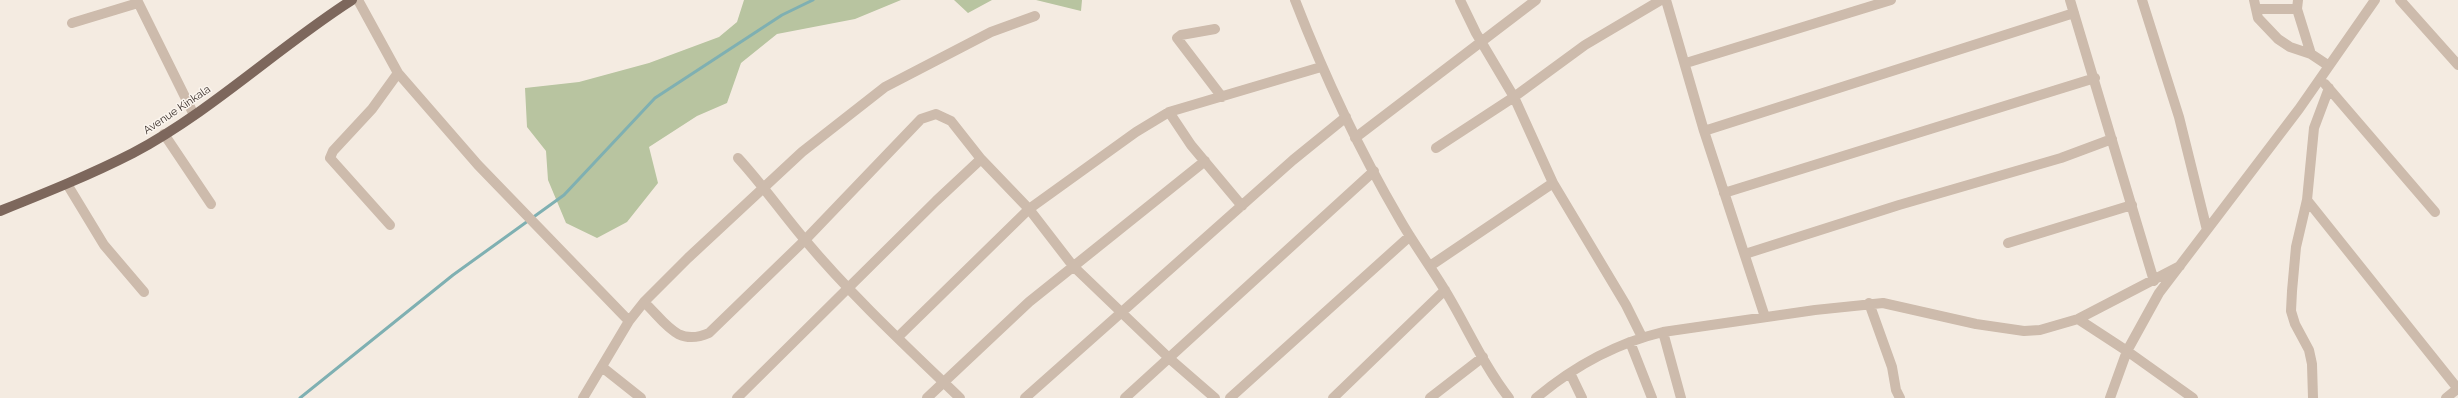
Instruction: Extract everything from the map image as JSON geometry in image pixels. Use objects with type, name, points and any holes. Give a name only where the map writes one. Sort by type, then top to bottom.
[{"type":"main road","name":"Avenue Kinkala","points":[[0,211],[67,184],[134,153],[194,115],[323,18],[352,0]]},
{"type":"street","points":[[358,0],[398,73],[478,165],[629,321]]},
{"type":"street","points":[[1295,0],[1321,67],[1346,116],[1355,138],[1410,236],[1445,290],[1483,357],[1509,398]]},
{"type":"street","points":[[1460,0],[1480,41],[1514,97],[1553,183],[1626,304],[1642,337]]},
{"type":"street","points":[[1355,138],[1480,41],[1536,0]]},
{"type":"street","points":[[1436,148],[1514,97],[1586,45],[1661,0]]},
{"type":"street","points":[[1666,0],[1686,63],[1704,131],[1765,317]]},
{"type":"street","points":[[1686,63],[1891,0]]},
{"type":"street","points":[[2070,0],[2095,78],[2154,281]]},
{"type":"street","points":[[2142,0],[2181,124],[2207,230]]},
{"type":"street","points":[[2110,398],[2127,351],[2159,293],[2321,80],[2329,66],[2375,0]]},
{"type":"street","points":[[2400,0],[2458,65]]},
{"type":"street","points":[[72,23],[138,1],[194,115]]},
{"type":"street","points":[[2311,54],[2297,4],[2255,5],[2262,25],[2278,39],[2290,47],[2311,54],[2329,66]]},
{"type":"street","points":[[1704,131],[2074,13]]},
{"type":"street","points":[[583,398],[629,321],[644,302],[688,258],[802,152],[885,87],[991,32],[1035,16]]},
{"type":"street","points":[[1215,29],[1181,35],[1178,38],[1222,97]]},
{"type":"street","points":[[898,337],[1029,209],[1103,154],[1169,112],[1321,67]]},
{"type":"street","points":[[390,225],[330,158],[333,151],[372,109],[398,73]]},
{"type":"street","points":[[1724,193],[2095,78]]},
{"type":"street","points":[[2321,80],[2435,212]]},
{"type":"street","points":[[2312,398],[2312,364],[2309,350],[2295,324],[2291,311],[2296,247],[2307,200],[2314,128],[2328,88]]},
{"type":"street","points":[[1169,112],[1205,161],[1242,206]]},
{"type":"street","points":[[644,302],[676,332],[685,338],[696,338],[709,332],[805,240],[921,119],[928,115],[944,116],[951,121],[981,159],[1029,209],[1073,266],[1170,359],[1215,398]]},
{"type":"street","points":[[1025,398],[1346,116]]},
{"type":"street","points":[[164,134],[211,204]]},
{"type":"street","points":[[1745,254],[1899,205],[2054,160],[2112,139]]},
{"type":"street","points":[[738,158],[764,187],[805,240],[849,288],[960,398]]},
{"type":"street","points":[[737,398],[957,180],[981,159]]},
{"type":"street","points":[[927,398],[1029,302],[1205,161]]},
{"type":"street","points":[[1125,398],[1170,359],[1374,171]]},
{"type":"street","points":[[1430,266],[1553,183]]},
{"type":"street","points":[[67,184],[104,245],[144,292]]},
{"type":"street","points":[[2307,200],[2458,389],[2446,398]]},
{"type":"street","points":[[2008,243],[2132,205]]},
{"type":"street","points":[[1230,398],[1410,236]]},
{"type":"street","points":[[1536,398],[1590,360],[1642,337],[1663,332],[1869,303],[1899,305],[1976,324],[2024,331],[2040,330],[2078,319],[2154,281],[2180,266]]},
{"type":"street","points":[[1333,398],[1445,290]]},
{"type":"street","points":[[1869,303],[1892,367],[1896,390],[1900,398]]},
{"type":"street","points":[[2078,319],[2127,351],[2192,398]]},
{"type":"street","points":[[1663,332],[1681,398]]},
{"type":"street","points":[[1630,342],[1652,398]]},
{"type":"street","points":[[1430,398],[1483,357]]},
{"type":"street","points":[[602,367],[641,398]]},
{"type":"street","points":[[1570,373],[1582,398]]},
{"type":"green space","points":[[744,0],[901,0],[855,19],[777,34],[741,63],[727,103],[697,116],[649,147],[658,183],[627,222],[597,238],[566,223],[548,180],[546,151],[527,127],[525,88],[579,82],[649,63],[719,37],[737,22]]},
{"type":"green space","points":[[954,0],[992,0],[968,13]]},
{"type":"green space","points":[[1036,0],[1082,0],[1081,11]]},
{"type":"waterway","points":[[300,398],[453,275],[564,195],[655,98],[782,15],[813,0]]}]
